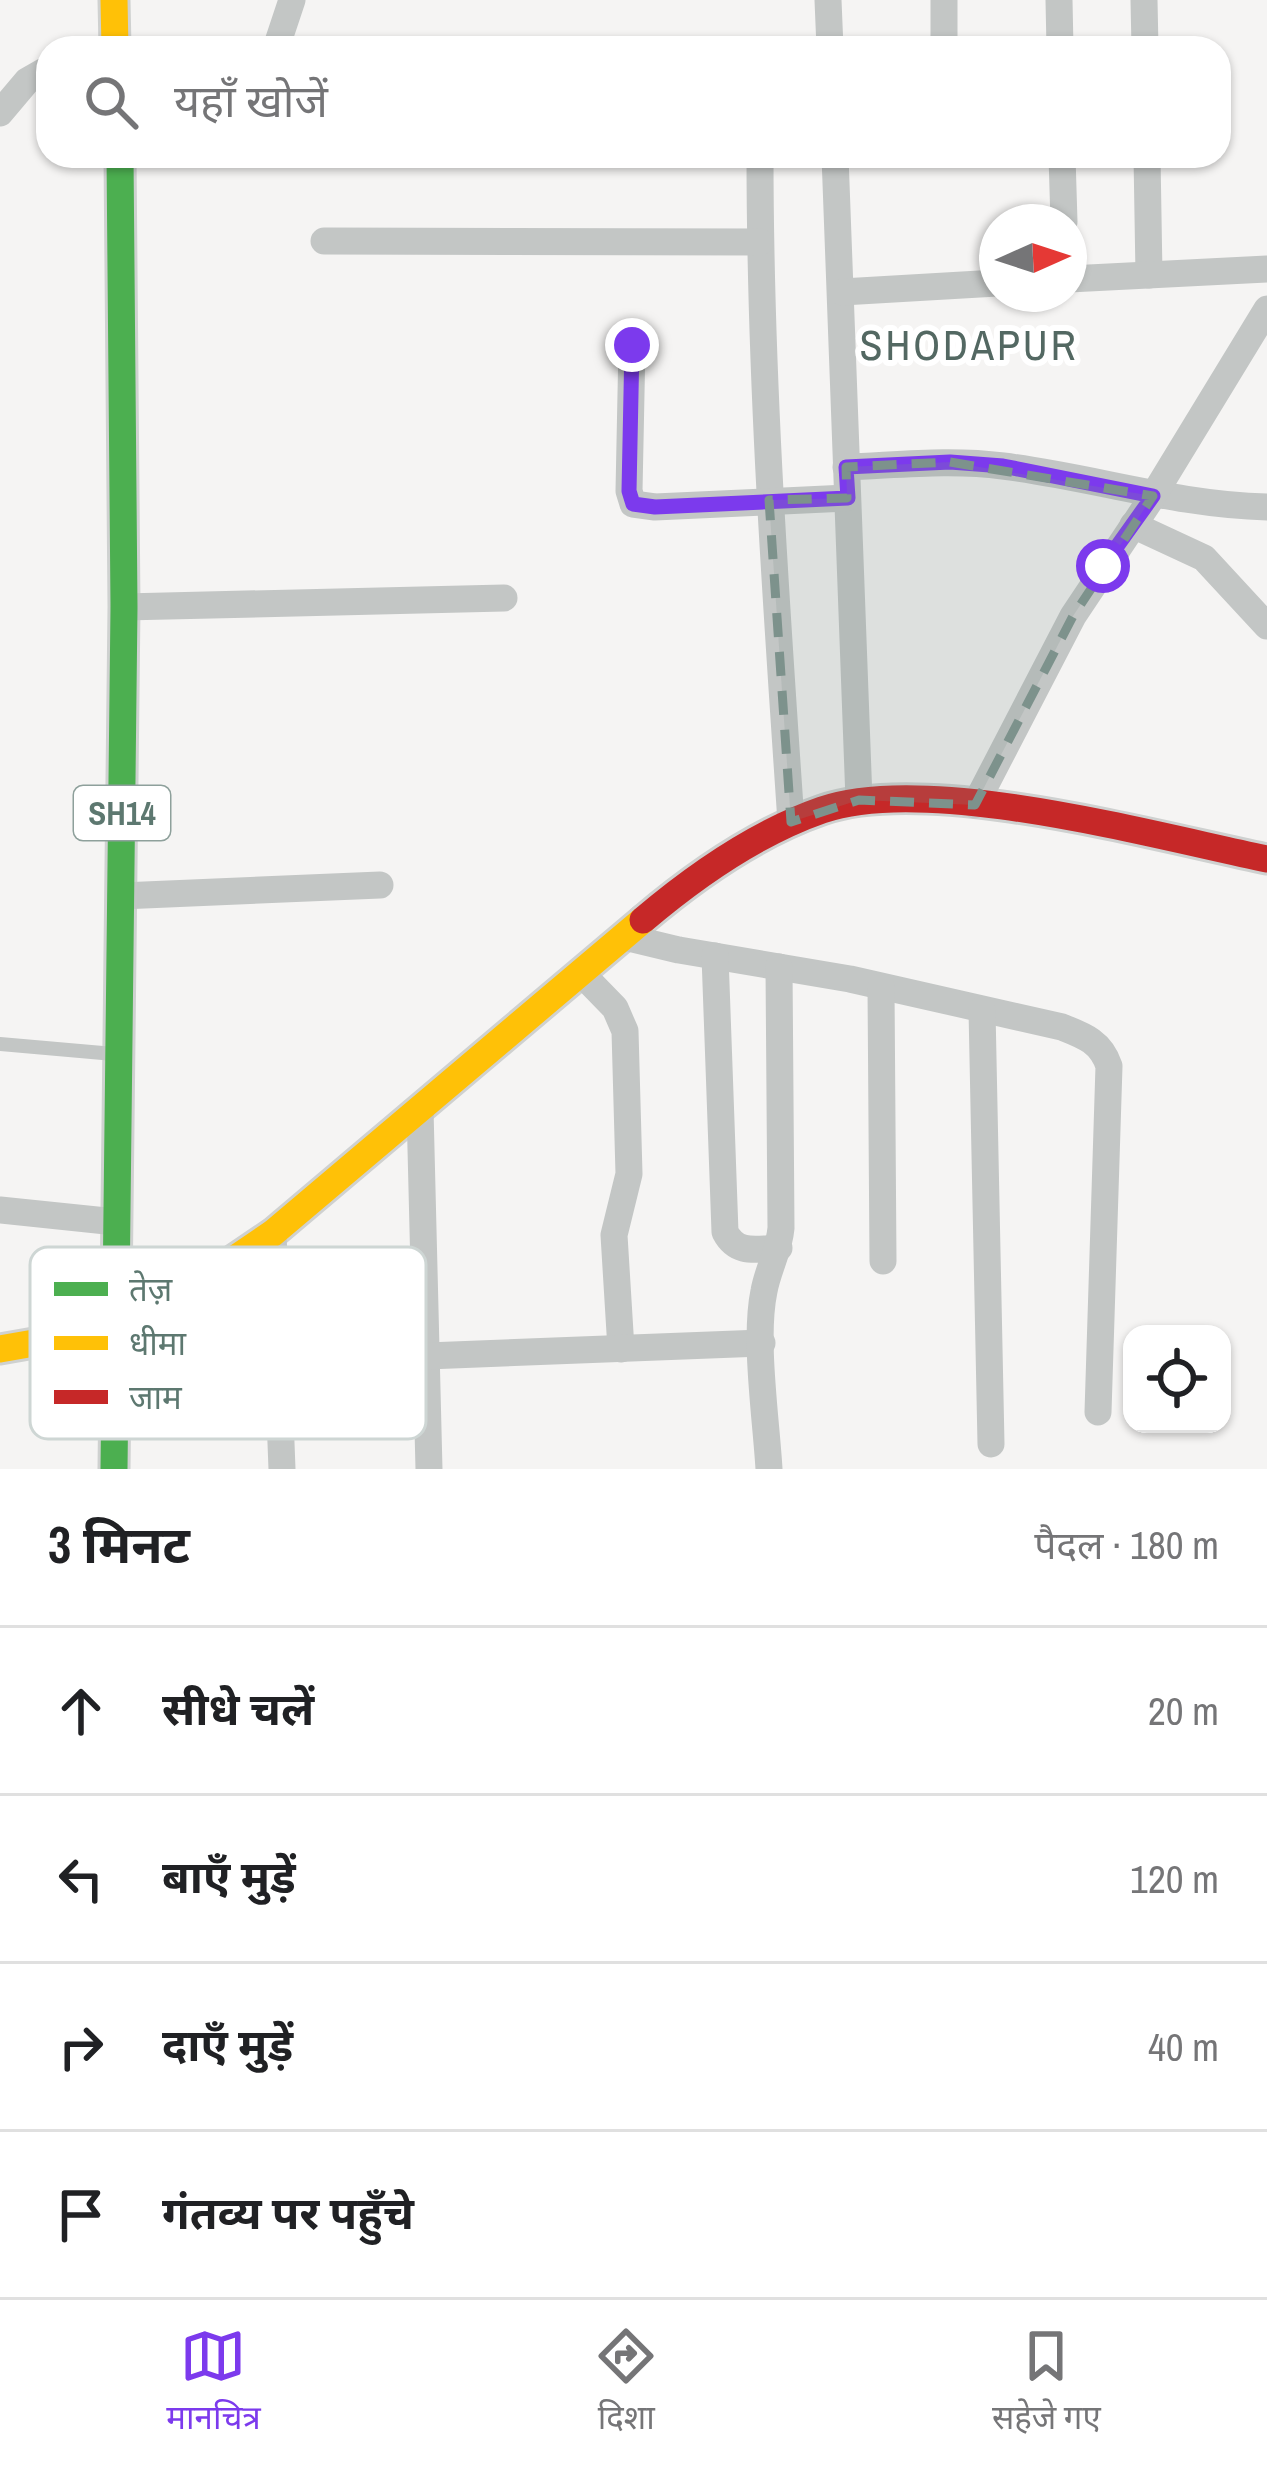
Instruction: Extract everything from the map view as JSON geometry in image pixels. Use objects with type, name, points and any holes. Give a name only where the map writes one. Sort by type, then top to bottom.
[{"type":"street","points":[[114,0],[115,36]]},
{"type":"street","points":[[279,36],[292,0]]},
{"type":"street","points":[[828,0],[830,36]]},
{"type":"street","points":[[944,0],[944,36]]},
{"type":"street","points":[[1059,0],[1060,36]]},
{"type":"street","points":[[1144,0],[1144,36]]},
{"type":"street","points":[[0,112],[36,76]]},
{"type":"street","name":"SH14","points":[[116,1247],[124,608],[120,168]]},
{"type":"street","points":[[760,168],[769,500],[791,821]]},
{"type":"street","points":[[836,168],[859,800]]},
{"type":"street","points":[[1062,168],[1063,204]]},
{"type":"street","points":[[1147,168],[1149,275]]},
{"type":"street","points":[[324,241],[760,242]]},
{"type":"street","points":[[1087,278],[1267,268]]},
{"type":"street","points":[[842,292],[979,284]]},
{"type":"street","points":[[975,805],[1072,616],[1153,496],[1267,309]]},
{"type":"street","points":[[632,345],[629,491],[633,504],[655,507],[848,498]]},
{"type":"street","points":[[846,467],[950,462],[1003,466],[1153,496],[1267,507]]},
{"type":"street","points":[[1133,525],[1204,558],[1267,626]]},
{"type":"street","points":[[124,608],[504,598]]},
{"type":"street","points":[[252,1247],[686,884],[791,821],[859,800],[897,797],[1030,811],[1267,859]]},
{"type":"street","points":[[121,896],[380,885]]},
{"type":"street","points":[[625,937],[982,1010],[1078,1033],[1104,1051],[1109,1066],[1098,1412]]},
{"type":"street","points":[[716,956],[725,1232],[731,1244],[742,1250],[779,1247]]},
{"type":"street","points":[[769,1469],[762,1343],[764,1291],[779,1247],[779,967]]},
{"type":"street","points":[[581,973],[615,1008],[625,1031],[629,1174],[614,1235],[621,1349]]},
{"type":"street","points":[[880,986],[884,1262]]},
{"type":"street","points":[[982,1010],[991,1444]]},
{"type":"street","points":[[420,1108],[424,1247]]},
{"type":"street","points":[[0,1210],[116,1222]]},
{"type":"street","points":[[273,1233],[274,1247]]},
{"type":"street","points":[[426,1321],[429,1469]]},
{"type":"street","points":[[427,1356],[762,1343]]},
{"type":"street","points":[[0,1349],[30,1344]]},
{"type":"street","points":[[281,1439],[282,1469]]},
{"type":"lane","points":[[0,1044],[118,1054]]},
{"type":"highlighted area","points":[[950,462],[1153,496],[1073,616],[975,805],[859,800],[791,822],[769,500],[847,498],[846,467]]},
{"type":"traffic: fast","points":[[117,1247],[124,607],[120,168]]},
{"type":"traffic: fast","points":[[114,1439],[114,1469]]},
{"type":"traffic: slow","points":[[114,0],[115,36]]},
{"type":"traffic: slow","points":[[252,1247],[643,920]]},
{"type":"traffic: slow","points":[[0,1349],[30,1344]]},
{"type":"traffic: jam","points":[[643,920],[750,843],[822,810],[867,801],[920,799],[1042,812],[1267,859]]},
{"type":"district","name":"SHODAPUR","points":[[969,345]]},
{"type":"route","points":[[632,345],[629,491],[633,504],[642,508],[848,498],[846,467],[950,462],[1003,466],[1153,496],[1103,566]]}]
